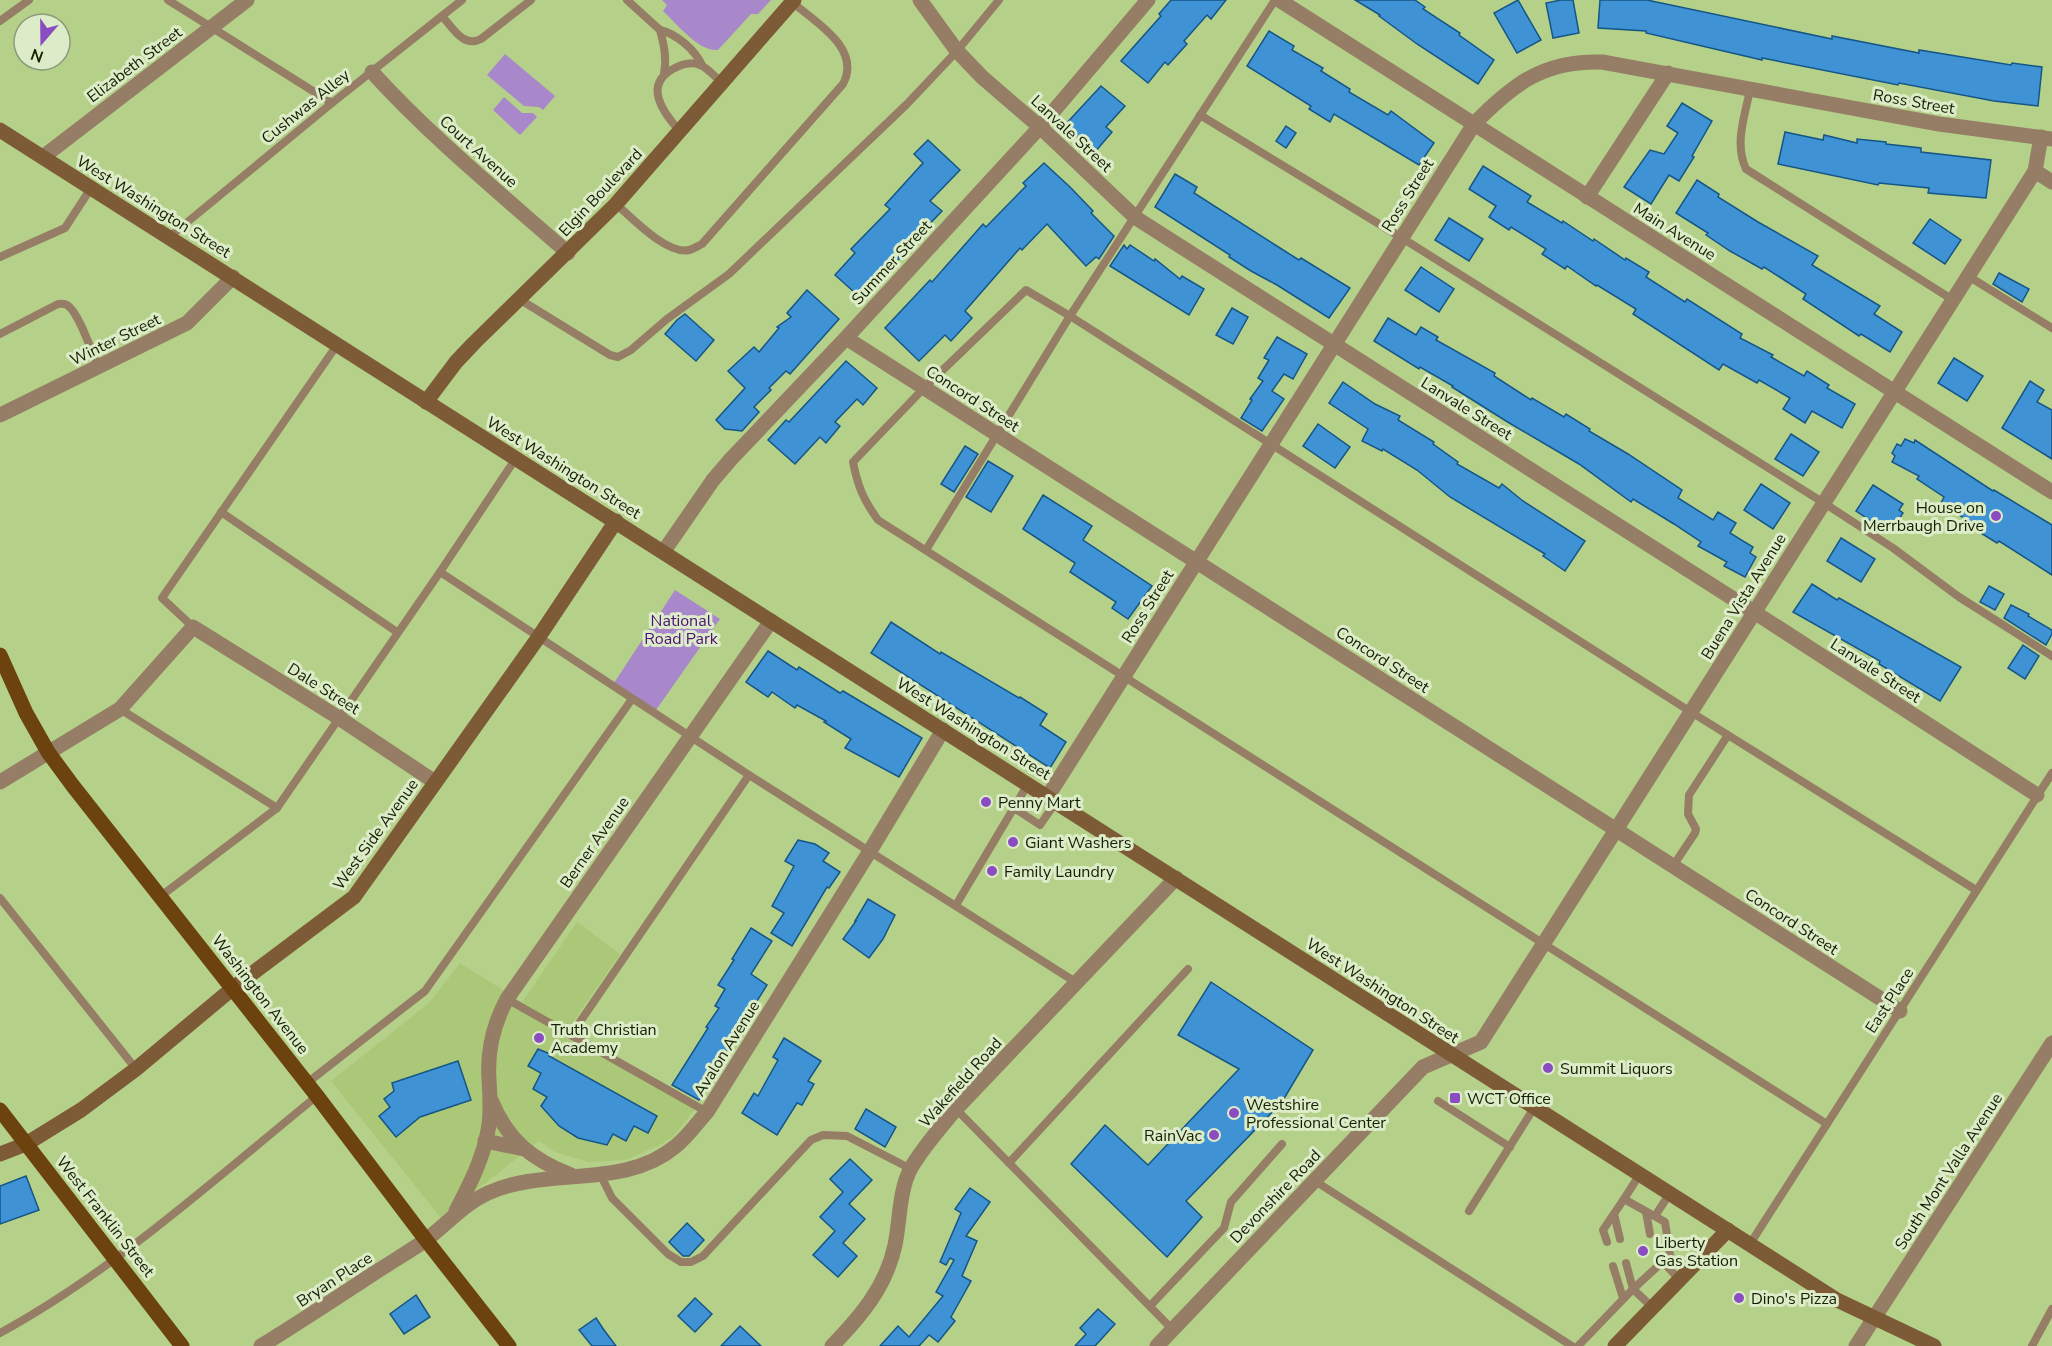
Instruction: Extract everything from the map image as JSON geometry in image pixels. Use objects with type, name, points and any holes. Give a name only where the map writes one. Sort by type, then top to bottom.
[{"type":"main road","name":"Washington Avenue","points":[[0,655],[26,712],[48,752],[73,786],[312,1089],[509,1346]]},
{"type":"main road","name":"West Franklin Street","points":[[0,1110],[182,1346]]},
{"type":"street","name":"Elizabeth Street","points":[[43,157],[247,0]]},
{"type":"street","name":"Lanvale Street","points":[[920,0],[957,51],[982,77],[1040,127],[1136,218],[2037,795]]},
{"type":"street","name":"Summer Street","points":[[664,551],[730,459],[846,338],[1040,127],[1148,0]]},
{"type":"street","name":"Main Avenue","points":[[1277,0],[2052,492]]},
{"type":"street","name":"Elgin Boulevard","points":[[426,402],[456,362],[616,204],[793,1]]},
{"type":"street","name":"Ross Street","points":[[1052,799],[1124,676],[1474,124],[1517,84],[1560,66],[1581,62],[1602,62],[1939,124],[2046,138]]},
{"type":"street","name":"Court Avenue","points":[[372,72],[441,142],[568,253]]},
{"type":"street","points":[[1587,197],[1668,74]]},
{"type":"street","name":"West Washington Street","points":[[0,130],[1837,1300],[1934,1346]]},
{"type":"street","name":"Buena Vista Avenue","points":[[1451,1055],[1481,1042],[2035,171],[2046,138]]},
{"type":"street","points":[[2035,171],[2052,182]]},
{"type":"street","name":"Winter Street","points":[[0,414],[187,323],[232,277]]},
{"type":"street","name":"Concord Street","points":[[846,338],[1900,1011]]},
{"type":"street","name":"West Side Avenue","points":[[0,1154],[26,1144],[81,1110],[136,1069],[233,988],[354,897],[538,638],[616,521]]},
{"type":"street","name":"Berner Avenue","points":[[454,1217],[483,1155],[491,1100],[488,1058],[497,1017],[507,999],[771,621]]},
{"type":"street","points":[[0,783],[120,709],[193,627]]},
{"type":"street","name":"Dale Street","points":[[193,627],[339,718],[435,782]]},
{"type":"street","name":"Avalon Avenue","points":[[426,1240],[469,1204],[513,1184],[538,1179],[600,1174],[634,1167],[676,1146],[707,1112],[943,730]]},
{"type":"street","name":"Wakefield Road","points":[[832,1346],[860,1317],[877,1293],[887,1273],[894,1248],[904,1189],[911,1169],[936,1132],[1176,878]]},
{"type":"street","name":"South Mont Valla Avenue","points":[[1856,1346],[2052,1043]]},
{"type":"street","name":"Devonshire Road","points":[[1157,1346],[1423,1067],[1451,1055]]},
{"type":"street","name":"Berner Avenue","points":[[491,1100],[500,1120],[524,1149],[540,1161],[576,1177]]},
{"type":"street","points":[[485,1141],[524,1149]]},
{"type":"street","points":[[1616,1346],[1728,1230]]},
{"type":"street","name":"Bryan Place","points":[[261,1346],[426,1240]]},
{"type":"lane","points":[[0,21],[29,0]]},
{"type":"lane","points":[[168,0],[333,103]]},
{"type":"lane","name":"Cushwas Alley","points":[[168,238],[462,0]]},
{"type":"lane","points":[[442,16],[465,41],[474,43],[531,0]]},
{"type":"lane","points":[[627,0],[660,30],[670,32],[698,56],[702,65],[722,83]]},
{"type":"lane","points":[[519,299],[610,355],[618,357],[631,350],[667,319],[729,274],[907,104],[957,51],[999,0]]},
{"type":"lane","points":[[926,550],[1070,316],[1277,0]]},
{"type":"lane","points":[[616,204],[661,242],[675,249],[688,251],[702,244],[843,84],[849,65],[846,54],[838,42],[793,1]]},
{"type":"lane","points":[[660,30],[666,63],[657,92],[668,119],[680,131]]},
{"type":"lane","points":[[664,74],[691,63],[702,65]]},
{"type":"lane","points":[[1750,90],[1739,144],[1741,159],[1746,169],[1953,300]]},
{"type":"lane","points":[[1200,116],[1402,238],[1824,503],[1893,548],[1959,597],[2052,656]]},
{"type":"lane","points":[[0,257],[65,228],[91,188]]},
{"type":"lane","points":[[1968,276],[2052,328]]},
{"type":"lane","points":[[1827,1124],[878,520],[865,503],[858,486],[853,462],[924,388],[1026,290],[1691,712],[1977,890]]},
{"type":"lane","points":[[0,334],[58,304],[64,304],[69,306],[75,314],[98,367]]},
{"type":"lane","points":[[193,627],[162,598],[337,345]]},
{"type":"lane","points":[[161,896],[278,808],[516,458]]},
{"type":"lane","points":[[221,512],[397,632]]},
{"type":"lane","points":[[440,572],[749,775],[1077,983]]},
{"type":"lane","points":[[0,1333],[55,1301],[116,1259],[425,990],[632,699]]},
{"type":"lane","points":[[120,709],[278,808]]},
{"type":"lane","points":[[1673,866],[1696,829],[1688,814],[1689,795],[1728,735]]},
{"type":"lane","name":"East Place","points":[[1750,1244],[2052,773]]},
{"type":"lane","points":[[571,1035],[749,775]]},
{"type":"lane","points":[[956,906],[1028,784]]},
{"type":"lane","points":[[1014,808],[1040,825],[1052,799]]},
{"type":"lane","points":[[0,898],[136,1069]]},
{"type":"lane","points":[[1009,1163],[1188,969]]},
{"type":"lane","points":[[507,999],[707,1112]]},
{"type":"lane","points":[[1438,1101],[1510,1147]]},
{"type":"lane","points":[[1469,1211],[1534,1108]]},
{"type":"lane","points":[[956,1109],[1173,1330]]},
{"type":"lane","points":[[600,1174],[612,1198],[668,1254],[681,1262],[691,1262],[703,1256],[811,1140],[823,1135],[847,1136],[911,1169]]},
{"type":"lane","points":[[1150,1306],[1224,1228],[1231,1202],[1282,1144]]},
{"type":"lane","points":[[1607,1242],[1603,1230],[1640,1174]]},
{"type":"lane","points":[[1315,1181],[1572,1346]]},
{"type":"lane","points":[[1655,1216],[1670,1193]]},
{"type":"lane","points":[[1578,1346],[1623,1298],[1670,1255],[1665,1222],[1624,1199]]},
{"type":"lane","points":[[1646,1212],[1650,1234]]},
{"type":"lane","points":[[1614,1214],[1620,1239]]},
{"type":"lane","points":[[1653,1257],[1655,1268]]},
{"type":"lane","points":[[1662,1261],[1680,1280]]},
{"type":"lane","points":[[1626,1263],[1633,1289],[1653,1308]]},
{"type":"lane","points":[[1613,1266],[1623,1298]]},
{"type":"lane","points":[[2032,1346],[2052,1310]]},
{"type":"shaded area","points":[[577,922],[620,954],[564,1035],[695,1109],[673,1137],[625,1160],[588,1162],[555,1152],[539,1141],[441,1218],[331,1081],[429,1003],[460,963],[522,1002]]},
{"type":"green space","points":[[662,0],[771,0],[758,14],[751,14],[718,50],[703,47],[689,36],[663,11],[667,5]]},
{"type":"green space","points":[[505,54],[555,96],[543,110],[539,107],[524,106],[487,75]]},
{"type":"green space","points":[[504,97],[522,113],[533,113],[537,117],[520,135],[493,110]]},
{"type":"green space","name":"National Road Park","points":[[675,590],[720,619],[656,710],[614,683]]},
{"type":"building","points":[[1171,0],[1226,0],[1211,19],[1207,15],[1184,41],[1187,44],[1168,65],[1165,62],[1148,83],[1121,61],[1161,16],[1159,14]]},
{"type":"building","points":[[1355,0],[1415,0],[1425,7],[1423,9],[1460,33],[1459,35],[1494,60],[1478,84]]},
{"type":"building","points":[[1518,0],[1541,40],[1517,53],[1494,13]]},
{"type":"building","points":[[1573,0],[1579,33],[1553,38],[1546,3]]},
{"type":"building","points":[[1600,0],[1647,0],[1832,39],[1832,36],[1919,53],[1919,50],[2011,65],[2012,63],[2042,67],[2038,106],[1994,101],[1899,83],[1898,85],[1762,58],[1762,60],[1646,33],[1646,31],[1598,28]]},
{"type":"building","points":[[1269,31],[1294,46],[1292,50],[1323,68],[1321,71],[1350,89],[1349,92],[1388,115],[1391,111],[1434,143],[1419,165],[1334,114],[1330,122],[1309,109],[1311,106],[1247,66]]},
{"type":"building","points":[[1101,86],[1125,106],[1106,127],[1112,132],[1095,152],[1064,126]]},
{"type":"building","points":[[1682,103],[1712,121],[1679,181],[1669,175],[1651,204],[1624,187],[1650,150],[1664,154],[1678,133],[1667,126]]},
{"type":"building","points":[[1286,126],[1296,133],[1286,148],[1276,141]]},
{"type":"building","points":[[1785,132],[1823,140],[1824,135],[1857,143],[1857,139],[1886,142],[1886,144],[1921,148],[1921,152],[1991,160],[1986,198],[1928,193],[1929,188],[1879,183],[1878,185],[1778,164]]},
{"type":"building","points":[[928,140],[960,170],[930,201],[942,211],[898,257],[900,258],[876,282],[878,284],[863,300],[835,275],[855,253],[851,249],[890,209],[885,205],[923,163],[914,154]]},
{"type":"building","points":[[1044,163],[1070,187],[1114,236],[1099,259],[1096,257],[1086,266],[1047,224],[1022,250],[1020,248],[965,311],[972,318],[951,341],[945,335],[919,361],[885,328],[930,280],[932,282],[983,224],[986,227],[1026,186],[1023,183]]},
{"type":"building","points":[[1483,166],[1531,196],[1527,202],[1649,272],[1646,277],[1685,302],[1687,299],[1742,334],[1740,338],[1773,355],[1771,357],[1804,376],[1807,371],[1829,385],[1827,388],[1855,404],[1842,428],[1812,411],[1805,423],[1783,409],[1790,398],[1759,380],[1757,383],[1723,364],[1719,370],[1633,314],[1636,309],[1567,266],[1565,269],[1542,254],[1546,249],[1511,227],[1509,230],[1489,217],[1496,206],[1469,189]]},
{"type":"building","points":[[1175,174],[1197,187],[1194,193],[1299,260],[1301,258],[1350,288],[1329,318],[1229,257],[1230,255],[1155,207]]},
{"type":"building","points":[[1697,180],[1719,194],[1718,197],[1818,256],[1812,265],[1880,306],[1874,314],[1902,332],[1890,352],[1861,334],[1859,336],[1803,299],[1806,294],[1764,267],[1762,269],[1730,251],[1706,235],[1708,233],[1676,213]]},
{"type":"building","points":[[1449,218],[1483,239],[1469,261],[1435,240]]},
{"type":"building","points":[[1930,219],[1961,240],[1945,264],[1913,243]]},
{"type":"building","points":[[1124,245],[1127,249],[1130,245],[1154,261],[1155,259],[1180,279],[1182,276],[1204,289],[1189,315],[1110,266]]},
{"type":"building","points":[[1421,267],[1454,289],[1439,312],[1405,290]]},
{"type":"building","points":[[1999,273],[2029,289],[2022,302],[1993,284]]},
{"type":"building","points":[[807,290],[839,319],[790,374],[786,371],[769,388],[771,390],[754,407],[759,412],[742,431],[725,429],[716,420],[745,388],[728,371],[754,347],[759,352],[779,328],[777,327],[791,317],[787,313]]},
{"type":"building","points":[[1232,308],[1248,317],[1233,344],[1216,335]]},
{"type":"building","points":[[685,314],[714,340],[696,361],[665,334]]},
{"type":"building","points":[[1388,318],[1416,335],[1421,327],[1438,337],[1436,340],[1495,373],[1494,376],[1531,400],[1532,398],[1564,417],[1566,414],[1682,490],[1678,498],[1713,520],[1718,512],[1736,523],[1730,533],[1753,547],[1750,553],[1756,557],[1745,577],[1724,566],[1727,562],[1698,546],[1701,542],[1674,524],[1633,499],[1631,502],[1579,464],[1506,421],[1453,386],[1420,367],[1419,369],[1374,341]]},
{"type":"building","points":[[1277,337],[1307,354],[1293,379],[1284,374],[1272,391],[1284,399],[1262,431],[1241,418],[1252,400],[1250,399],[1263,381],[1258,378],[1269,360],[1264,358]]},
{"type":"building","points":[[1954,358],[1983,376],[1967,401],[1938,383]]},
{"type":"building","points":[[846,361],[877,388],[863,405],[857,399],[835,422],[840,426],[826,443],[820,437],[795,464],[768,440],[786,420],[789,422]]},
{"type":"building","points":[[2030,381],[2044,390],[2037,402],[2052,410],[2052,459],[2002,428]]},
{"type":"building","points":[[1343,382],[1375,404],[1400,416],[1398,420],[1434,442],[1433,444],[1458,462],[1457,464],[1499,488],[1502,484],[1523,501],[1585,541],[1565,571],[1543,556],[1545,554],[1450,497],[1417,470],[1383,449],[1382,451],[1362,441],[1368,429],[1329,403]]},
{"type":"building","points":[[1318,424],[1350,447],[1335,468],[1303,446]]},
{"type":"building","points":[[1791,434],[1819,452],[1803,476],[1775,459]]},
{"type":"building","points":[[1905,439],[1914,443],[1915,440],[1993,491],[2052,525],[2052,575],[1999,541],[1997,543],[1971,527],[1973,524],[1941,503],[1944,497],[1917,479],[1919,476],[1892,462],[1895,456],[1892,453],[1897,444],[1901,446]]},
{"type":"building","points":[[965,446],[978,454],[954,492],[941,484]]},
{"type":"building","points":[[988,461],[1013,476],[991,512],[966,497]]},
{"type":"building","points":[[1761,484],[1790,503],[1773,529],[1744,510]]},
{"type":"building","points":[[1873,485],[1903,504],[1899,510],[1903,513],[1893,529],[1886,524],[1883,529],[1856,511]]},
{"type":"building","points":[[1043,495],[1092,526],[1083,540],[1152,586],[1128,619],[1112,608],[1116,602],[1070,572],[1075,563],[1023,529]]},
{"type":"building","points":[[1841,538],[1875,559],[1861,582],[1827,561]]},
{"type":"building","points":[[1812,584],[1837,600],[1839,598],[1961,667],[1940,701],[1879,664],[1880,661],[1793,612]]},
{"type":"building","points":[[1989,586],[2004,594],[1995,610],[1980,602]]},
{"type":"building","points":[[2011,605],[2052,630],[2046,645],[2004,618]]},
{"type":"building","points":[[891,622],[940,654],[941,652],[1047,714],[1040,725],[1066,742],[1050,768],[871,653]]},
{"type":"building","points":[[2023,645],[2039,656],[2025,679],[2008,668]]},
{"type":"building","points":[[768,651],[797,670],[799,667],[840,693],[843,691],[922,738],[899,777],[845,748],[851,739],[824,722],[826,721],[797,705],[795,708],[772,692],[768,697],[746,682]]},
{"type":"building","points":[[798,840],[815,844],[829,853],[823,861],[840,872],[829,888],[827,887],[792,946],[771,933],[784,913],[772,906],[794,866],[785,861]]},
{"type":"building","points":[[868,899],[895,915],[883,939],[869,958],[843,939]]},
{"type":"building","points":[[751,928],[772,941],[751,974],[767,985],[706,1083],[709,1085],[699,1100],[672,1085],[719,1008],[715,1006],[725,989],[718,985]]},
{"type":"building","name":"Westshire Professional Center","points":[[1211,982],[1313,1050],[1282,1102],[1186,1201],[1202,1217],[1167,1257],[1071,1164],[1105,1125],[1148,1165],[1239,1069],[1178,1035]]},
{"type":"building","points":[[784,1038],[821,1061],[808,1081],[814,1084],[802,1105],[797,1103],[777,1135],[742,1113],[754,1093],[758,1096],[778,1060],[773,1057]]},
{"type":"building","points":[[538,1049],[657,1116],[648,1133],[634,1126],[626,1141],[613,1134],[607,1145],[578,1138],[559,1126],[541,1106],[547,1097],[533,1089],[541,1073],[528,1066]]},
{"type":"building","points":[[458,1061],[471,1100],[420,1117],[396,1137],[379,1116],[390,1107],[384,1099],[394,1091],[392,1083]]},
{"type":"building","points":[[866,1109],[896,1127],[885,1147],[855,1129]]},
{"type":"building","points":[[850,1159],[872,1180],[849,1204],[865,1219],[843,1243],[857,1256],[838,1277],[813,1255],[835,1231],[820,1217],[843,1192],[830,1179]]},
{"type":"building","points":[[26,1176],[39,1210],[0,1224],[0,1186]]},
{"type":"building","points":[[970,1188],[990,1202],[966,1236],[977,1241],[962,1276],[971,1281],[951,1317],[955,1321],[938,1342],[929,1335],[919,1346],[880,1346],[898,1326],[909,1337],[943,1296],[936,1292],[954,1260],[950,1258],[946,1265],[940,1262],[961,1213],[955,1209]]},
{"type":"building","points":[[687,1223],[704,1240],[689,1256],[683,1256],[669,1242]]},
{"type":"building","points":[[416,1295],[430,1317],[404,1334],[390,1314]]},
{"type":"building","points":[[695,1298],[712,1314],[695,1332],[678,1316]]},
{"type":"building","points":[[1098,1309],[1115,1324],[1095,1346],[1075,1346],[1086,1334],[1080,1328]]},
{"type":"building","points":[[596,1318],[616,1346],[592,1346],[579,1330]]},
{"type":"building","points":[[740,1326],[761,1346],[721,1346]]},
{"type":"place","name":"House on Merrbaugh Drive","points":[[1996,516]]},
{"type":"place","name":"Penny Mart","points":[[986,802]]},
{"type":"place","name":"Giant Washers","points":[[1013,842]]},
{"type":"place","name":"Family Laundry","points":[[992,871]]},
{"type":"place","name":"Truth Christian Academy","points":[[539,1038]]},
{"type":"place","name":"Summit Liquors","points":[[1548,1068]]},
{"type":"place","name":"WCT Office","points":[[1455,1098]]},
{"type":"place","name":"Westshire Professional Center","points":[[1234,1113]]},
{"type":"place","name":"RainVac","points":[[1214,1135]]},
{"type":"place","name":"Liberty Gas Station","points":[[1643,1251]]},
{"type":"place","name":"Dino's Pizza","points":[[1739,1298]]}]
